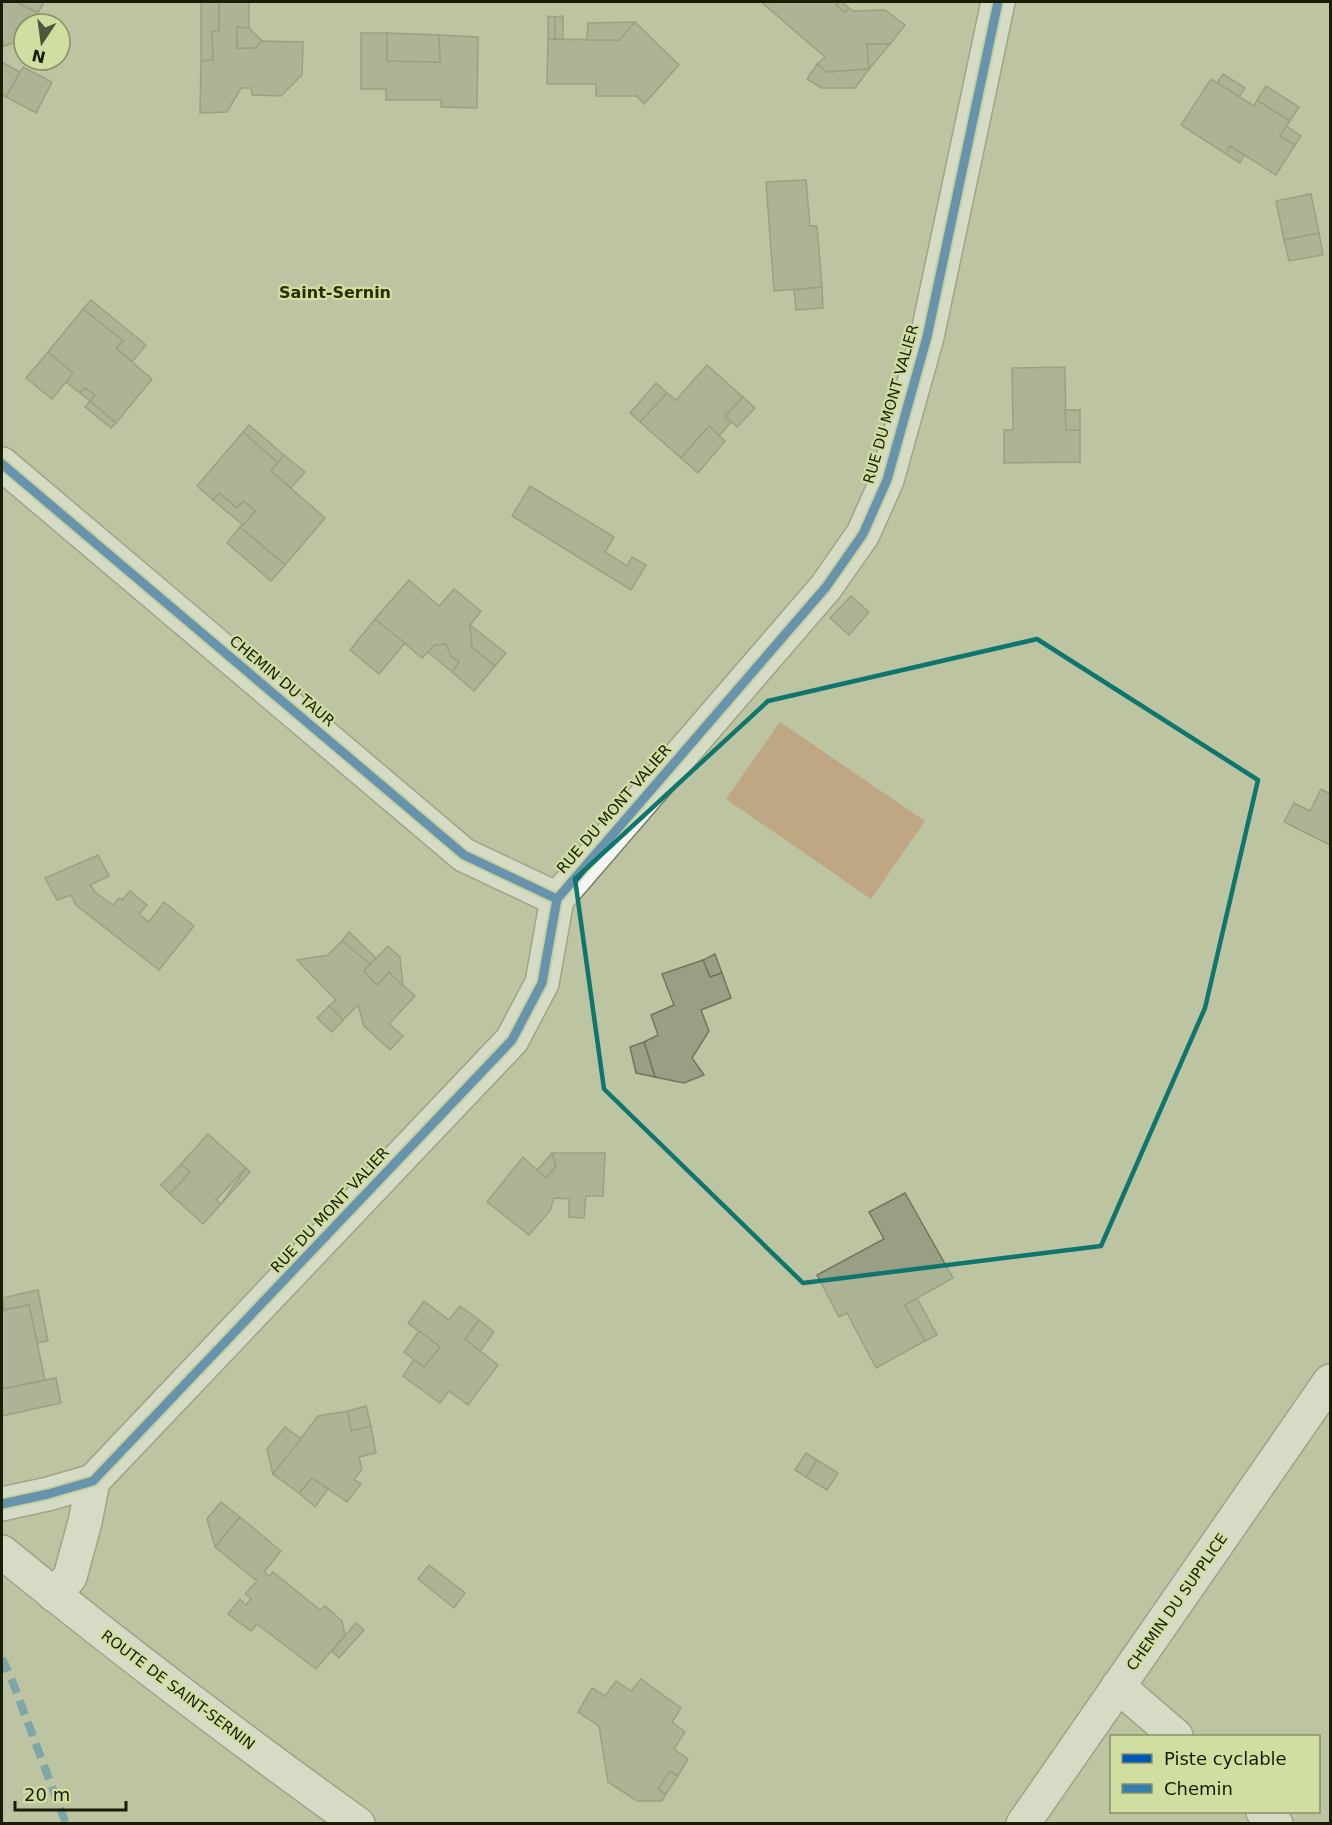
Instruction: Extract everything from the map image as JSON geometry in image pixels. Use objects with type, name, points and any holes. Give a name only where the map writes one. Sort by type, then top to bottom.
[{"type":"street","name":"RUE DU MONT VALIER","points":[[93,1481],[512,1040],[542,983],[556,899],[826,587],[863,534],[887,480],[927,338],[998,2]]},
{"type":"street","name":"CHEMIN DU TAUR","points":[[2,464],[464,855],[556,899]]},
{"type":"street","name":"CHEMIN DU SUPPLICE","points":[[1023,1824],[1330,1381]]},
{"type":"street","points":[[2,1504],[93,1481],[70,1578],[54,1595]]},
{"type":"street","name":"ROUTE DE SAINT-SERNIN","points":[[2,1552],[54,1595],[358,1824]]},
{"type":"street","points":[[1118,1686],[1174,1735]]},
{"type":"street","points":[[1264,1813],[1276,1824]]},
{"type":"highlighted area","points":[[1037,639],[1258,780],[1205,1008],[1101,1246],[803,1283],[604,1089],[575,879],[768,701]]},
{"type":"shaded area","points":[[780,722],[925,821],[871,899],[726,799]]},
{"type":"building","points":[[2,2],[17,2],[36,12],[12,12],[12,43],[2,47]]},
{"type":"building","points":[[17,2],[44,2],[39,12]]},
{"type":"building","points":[[201,2],[219,2],[219,32],[212,31],[213,60],[201,61]]},
{"type":"building","points":[[219,2],[249,2],[249,28],[237,27],[237,48],[255,48],[262,41],[303,42],[302,75],[281,96],[252,95],[251,88],[241,88],[227,112],[200,113],[201,61],[213,60],[212,31],[219,32]]},
{"type":"building","points":[[761,2],[839,2],[836,5],[845,12],[849,8],[853,11],[885,10],[905,25],[890,44],[867,44],[869,69],[827,72],[817,64],[825,57]]},
{"type":"building","points":[[839,2],[849,8],[845,12],[836,5]]},
{"type":"building","points":[[548,16],[555,17],[555,39],[548,39]]},
{"type":"building","points":[[563,16],[563,39],[555,39],[555,17]]},
{"type":"building","points":[[635,22],[679,65],[644,104],[637,96],[596,96],[596,84],[547,84],[548,39],[619,40]]},
{"type":"building","points":[[635,22],[619,40],[587,40],[588,23]]},
{"type":"building","points":[[237,27],[249,28],[262,41],[255,48],[237,48]]},
{"type":"building","points":[[361,33],[387,33],[387,61],[440,62],[439,35],[478,37],[477,108],[441,107],[441,100],[386,100],[386,89],[361,89]]},
{"type":"building","points":[[387,33],[439,35],[440,62],[387,61]]},
{"type":"building","points":[[867,44],[890,44],[869,69]]},
{"type":"building","points":[[2,62],[12,68],[12,72],[20,72],[6,97],[2,94]]},
{"type":"building","points":[[817,64],[827,72],[869,69],[855,88],[822,88],[807,79]]},
{"type":"building","points":[[20,72],[33,72],[52,82],[36,113],[6,97]]},
{"type":"building","points":[[1223,74],[1245,88],[1239,97],[1217,83]]},
{"type":"building","points":[[1211,79],[1254,106],[1257,100],[1290,121],[1280,136],[1295,145],[1276,175],[1230,146],[1226,154],[1181,125]]},
{"type":"building","points":[[1266,86],[1299,107],[1290,121],[1257,100]]},
{"type":"building","points":[[1286,126],[1301,136],[1295,145],[1280,136]]},
{"type":"building","points":[[1230,146],[1244,155],[1240,163],[1226,154]]},
{"type":"building","points":[[806,180],[810,226],[817,226],[822,287],[774,291],[766,182]]},
{"type":"building","points":[[1311,194],[1319,233],[1284,240],[1276,201]]},
{"type":"building","points":[[1319,233],[1323,255],[1289,261],[1284,240]]},
{"type":"building","points":[[822,287],[823,308],[796,310],[794,290]]},
{"type":"building","points":[[91,300],[146,345],[132,362],[116,348],[123,341],[83,309]]},
{"type":"building","points":[[83,309],[123,341],[116,348],[152,379],[116,423],[90,401],[95,395],[85,388],[80,393],[66,382],[73,373],[48,352]]},
{"type":"building","points":[[48,352],[73,373],[52,399],[26,378]]},
{"type":"building","points":[[707,365],[743,397],[725,416],[731,422],[719,436],[709,426],[681,458],[640,422],[667,393],[676,400]]},
{"type":"building","points":[[1065,367],[1066,430],[1080,430],[1080,462],[1004,463],[1004,430],[1013,430],[1012,368]]},
{"type":"building","points":[[656,383],[667,393],[640,422],[630,413]]},
{"type":"building","points":[[85,388],[95,395],[90,401],[80,393]]},
{"type":"building","points":[[743,397],[755,408],[737,427],[725,416]]},
{"type":"building","points":[[90,401],[116,423],[111,428],[85,407]]},
{"type":"building","points":[[1065,410],[1080,410],[1080,430],[1066,430]]},
{"type":"building","points":[[249,425],[284,455],[278,463],[243,432]]},
{"type":"building","points":[[709,426],[725,441],[698,473],[681,458]]},
{"type":"building","points":[[243,432],[278,463],[271,471],[325,518],[285,565],[240,527],[255,511],[243,501],[237,508],[219,493],[213,500],[197,486]]},
{"type":"building","points":[[284,455],[305,472],[291,488],[271,471]]},
{"type":"building","points":[[530,486],[614,537],[605,552],[627,566],[632,557],[646,565],[631,590],[512,516]]},
{"type":"building","points":[[219,493],[237,508],[243,501],[255,511],[243,525],[213,500]]},
{"type":"building","points":[[240,527],[285,565],[271,581],[227,543]]},
{"type":"building","points":[[409,580],[439,606],[454,589],[481,611],[470,625],[472,647],[495,666],[474,691],[452,672],[459,662],[451,656],[446,644],[435,645],[422,658],[375,619]]},
{"type":"building","points":[[851,596],[869,612],[849,635],[830,618]]},
{"type":"building","points":[[375,619],[405,643],[379,674],[350,650]]},
{"type":"building","points":[[470,625],[506,653],[495,666],[472,647]]},
{"type":"building","points":[[446,644],[451,656],[459,662],[452,672],[428,652],[435,645]]},
{"type":"building","points":[[1321,789],[1330,794],[1330,845],[1284,822],[1294,803],[1310,811]]},
{"type":"building","points":[[98,855],[109,876],[90,885],[96,893],[113,905],[119,898],[122,900],[130,891],[147,905],[139,914],[149,922],[164,902],[194,926],[159,970],[76,905],[71,895],[57,900],[45,878]]},
{"type":"building","points":[[349,932],[376,958],[370,964],[342,941]]},
{"type":"building","points":[[342,941],[370,964],[364,971],[377,985],[389,972],[415,996],[389,1024],[403,1036],[390,1050],[364,1026],[358,1005],[343,1020],[329,1006],[336,1000],[297,960],[328,955]]},
{"type":"building","points":[[388,946],[400,957],[403,986],[389,972],[377,985],[364,971]]},
{"type":"building","points":[[715,954],[722,973],[710,977],[703,960]]},
{"type":"building","points":[[703,960],[710,977],[722,973],[731,998],[701,1010],[709,1031],[692,1058],[704,1075],[684,1083],[655,1077],[644,1042],[658,1035],[651,1015],[674,1005],[662,974]]},
{"type":"building","points":[[329,1006],[343,1020],[332,1032],[317,1018]]},
{"type":"building","points":[[644,1042],[655,1077],[636,1073],[630,1047]]},
{"type":"building","points":[[208,1134],[246,1168],[216,1200],[221,1204],[203,1224],[170,1194],[190,1172],[181,1164]]},
{"type":"building","points":[[552,1153],[605,1153],[603,1196],[586,1196],[584,1218],[569,1217],[569,1199],[554,1198],[550,1211],[529,1235],[487,1202],[523,1157],[546,1178],[556,1166]]},
{"type":"building","points":[[552,1153],[556,1166],[546,1178],[537,1170]]},
{"type":"building","points":[[181,1164],[190,1172],[170,1194],[161,1185]]},
{"type":"building","points":[[246,1168],[250,1172],[221,1204]]},
{"type":"building","points":[[905,1193],[953,1278],[905,1305],[925,1341],[876,1368],[847,1313],[839,1317],[817,1275],[884,1239],[869,1212]]},
{"type":"building","points":[[38,1290],[48,1341],[37,1343],[29,1305],[4,1310],[2,1298]]},
{"type":"building","points":[[2,1298],[4,1310],[29,1305],[45,1380],[2,1389]]},
{"type":"building","points":[[917,1298],[937,1335],[925,1341],[905,1305]]},
{"type":"building","points":[[424,1301],[449,1320],[460,1306],[479,1320],[465,1339],[498,1365],[468,1405],[449,1391],[440,1403],[403,1376],[414,1359],[424,1367],[440,1347],[408,1323]]},
{"type":"building","points":[[479,1320],[494,1332],[480,1351],[465,1339]]},
{"type":"building","points":[[419,1331],[440,1347],[424,1367],[404,1352]]},
{"type":"building","points":[[56,1378],[61,1403],[2,1416],[2,1389]]},
{"type":"building","points":[[366,1406],[371,1426],[351,1431],[348,1411]]},
{"type":"building","points":[[348,1411],[351,1431],[371,1426],[376,1453],[359,1457],[362,1469],[354,1479],[361,1484],[347,1502],[312,1478],[299,1493],[273,1474],[318,1416]]},
{"type":"building","points":[[285,1427],[301,1439],[273,1474],[267,1449]]},
{"type":"building","points":[[806,1453],[817,1460],[806,1477],[795,1470]]},
{"type":"building","points":[[817,1460],[838,1473],[827,1490],[806,1477]]},
{"type":"building","points":[[312,1478],[328,1489],[315,1507],[299,1493]]},
{"type":"building","points":[[221,1502],[240,1517],[215,1547],[207,1519]]},
{"type":"building","points":[[240,1517],[281,1551],[264,1572],[269,1576],[273,1572],[320,1610],[325,1606],[342,1621],[345,1635],[316,1669],[257,1624],[251,1631],[228,1614],[240,1599],[246,1605],[251,1599],[245,1594],[257,1581],[215,1547]]},
{"type":"building","points":[[429,1565],[465,1593],[454,1608],[418,1579]]},
{"type":"building","points":[[356,1623],[364,1630],[339,1658],[332,1651]]},
{"type":"building","points":[[641,1679],[681,1708],[672,1722],[685,1732],[674,1749],[688,1759],[678,1776],[670,1771],[658,1789],[666,1794],[662,1801],[637,1801],[608,1782],[599,1726],[578,1712],[592,1688],[605,1696],[616,1681],[631,1691]]},
{"type":"building","points":[[670,1771],[678,1776],[666,1794],[658,1789]]},
{"type":"marked path","points":[[2,1658],[66,1824]]},
{"type":"cycle path","points":[[2,1504],[93,1481],[512,1040],[542,983],[557,899],[826,587],[863,534],[887,480],[927,337],[998,2]]},
{"type":"cycle path","points":[[2,464],[464,855],[557,899]]},
{"type":"district","name":"Saint-Sernin","points":[[335,292]]}]
